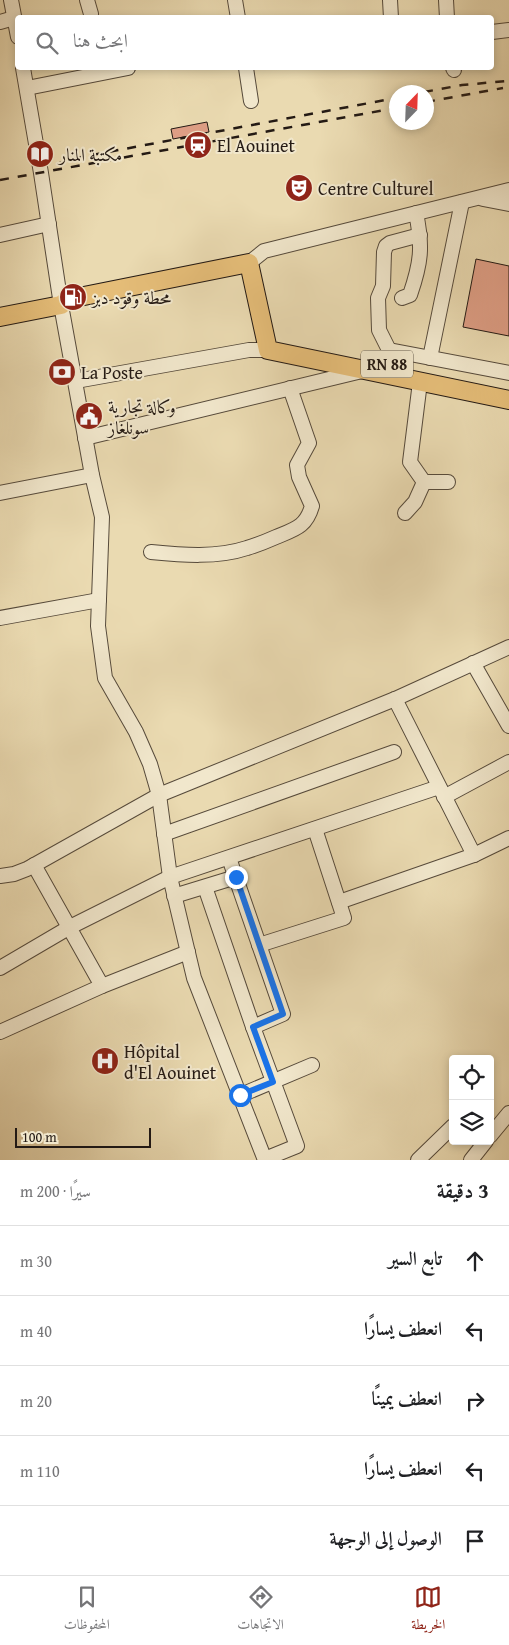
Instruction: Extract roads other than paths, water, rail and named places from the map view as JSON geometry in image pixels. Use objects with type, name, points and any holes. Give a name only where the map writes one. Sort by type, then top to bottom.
[{"type":"main road","points":[[0,317],[63,300],[249,263],[267,345]]},
{"type":"main road","points":[[0,306],[63,300]]},
{"type":"main road","name":"RN 88","points":[[267,345],[387,357],[509,388]]},
{"type":"main road","name":"RN 88","points":[[267,345],[365,370],[509,400]]},
{"type":"street","points":[[11,0],[15,23]]},
{"type":"street","points":[[14,18],[16,0]]},
{"type":"street","points":[[87,0],[91,14]]},
{"type":"street","points":[[235,0],[238,15]]},
{"type":"street","points":[[390,0],[391,15]]},
{"type":"street","points":[[446,0],[447,15]]},
{"type":"street","points":[[0,22],[14,18]]},
{"type":"street","points":[[494,32],[509,30]]},
{"type":"street","points":[[23,70],[92,475],[102,517],[98,626],[105,678],[136,732],[150,764],[159,795],[170,878],[194,978],[265,1160],[297,1146],[253,1027],[205,887]]},
{"type":"street","points":[[26,88],[118,70]]},
{"type":"street","points":[[246,70],[251,101]]},
{"type":"street","points":[[249,263],[264,251],[509,190]]},
{"type":"street","points":[[478,198],[509,204]]},
{"type":"street","points":[[430,358],[462,202]]},
{"type":"street","points":[[402,298],[410,295],[419,267],[420,235],[416,213]]},
{"type":"street","points":[[0,236],[49,224]]},
{"type":"street","points":[[420,235],[390,243],[386,246],[384,252],[383,286],[378,298],[379,330],[387,357],[430,358],[509,373]]},
{"type":"street","points":[[76,381],[249,350],[267,345]]},
{"type":"street","points":[[86,438],[365,370]]},
{"type":"street","points":[[420,382],[410,462],[424,482]]},
{"type":"street","points":[[151,552],[184,555],[246,549],[300,528],[310,515],[312,506],[299,477],[297,465],[309,443],[290,388]]},
{"type":"street","points":[[0,493],[92,475]]},
{"type":"street","points":[[424,482],[448,482]]},
{"type":"street","points":[[405,513],[415,502],[424,482]]},
{"type":"street","points":[[0,618],[99,600]]},
{"type":"street","points":[[0,876],[14,874],[34,865],[159,795],[395,699],[509,647]]},
{"type":"street","points":[[473,664],[509,726]]},
{"type":"street","points":[[395,699],[474,855]]},
{"type":"street","points":[[164,834],[394,752]]},
{"type":"street","points":[[0,966],[70,926],[170,878],[315,829],[441,792],[509,762]]},
{"type":"street","points":[[259,945],[344,918],[315,829]]},
{"type":"street","points":[[339,902],[474,855],[509,838]]},
{"type":"street","points":[[229,858],[283,1014],[253,1027]]},
{"type":"street","points":[[34,865],[102,986]]},
{"type":"street","points":[[174,896],[236,877]]},
{"type":"street","points":[[0,1032],[102,986],[188,952]]},
{"type":"street","points":[[240,1095],[312,1065]]},
{"type":"street","points":[[494,1131],[509,1113]]},
{"type":"street","points":[[418,1160],[449,1130]]},
{"type":"street","points":[[471,1160],[483,1145]]},
{"type":"railway","points":[[434,90],[462,85],[507,81]]},
{"type":"railway","points":[[434,101],[503,88]]},
{"type":"railway","points":[[57,164],[76,158],[389,99]]},
{"type":"railway","points":[[0,180],[389,109]]},
{"type":"place","name":"El Aouinet","points":[[198,145]]},
{"type":"place","name":"مكتبة المنار","points":[[40,154]]},
{"type":"place","name":"Centre Culturel","points":[[299,188]]},
{"type":"place","name":"محطة وقود دبز","points":[[73,297]]},
{"type":"place","name":"La Poste","points":[[62,372]]},
{"type":"place","name":"وكالة تجارية سونلغاز","points":[[89,416]]},
{"type":"place","name":"Hôpital d'El Aouinet","points":[[105,1061]]}]
